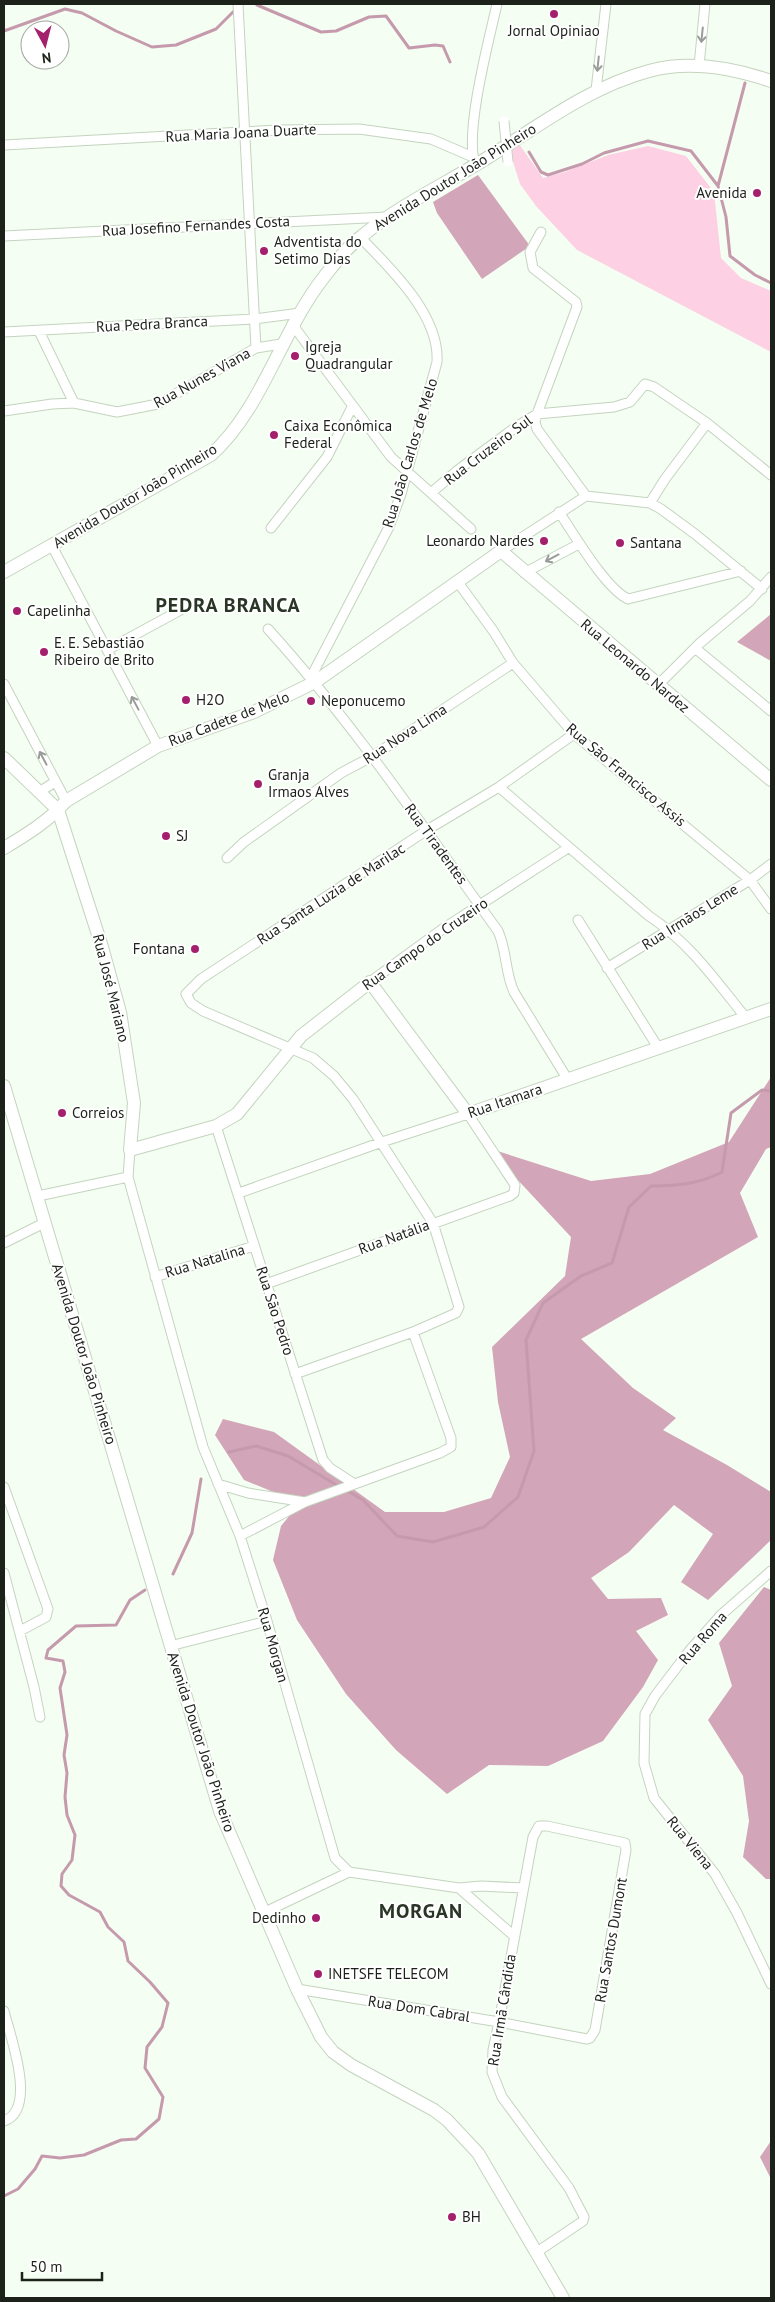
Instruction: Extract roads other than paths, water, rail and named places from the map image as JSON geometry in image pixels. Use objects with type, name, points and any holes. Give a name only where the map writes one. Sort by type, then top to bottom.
[{"type":"main road","name":"Avenida Doutor João Pinheiro","points":[[4,572],[211,455],[224,443],[246,415],[292,324],[322,279],[360,237],[475,161],[596,90],[649,71],[674,66],[698,66],[749,73],[771,81]]},
{"type":"main road","name":"Rua Cadete de Melo","points":[[4,848],[62,806],[158,746],[254,712],[313,680],[501,552]]},
{"type":"main road","name":"Rua Leonardo Nardez","points":[[501,552],[771,780]]},
{"type":"main road","name":"Rua José Mariano","points":[[4,758],[39,792],[62,806],[120,1012],[134,1103],[130,1150]]},
{"type":"main road","name":"Rua Campo do Cruzeiro","points":[[130,1150],[216,1126],[243,1108],[289,1048],[340,1004],[370,982]]},
{"type":"main road","points":[[370,982],[468,1114]]},
{"type":"main road","name":"Rua Itamara","points":[[468,1114],[771,1009]]},
{"type":"main road","name":"Avenida Doutor João Pinheiro","points":[[4,1086],[220,1811],[297,1989],[321,2037],[334,2052],[351,2065],[434,2110],[447,2120],[478,2153],[563,2298]]},
{"type":"street","points":[[238,4],[256,348]]},
{"type":"street","points":[[475,161],[475,115],[497,4]]},
{"type":"street","points":[[596,90],[606,4]]},
{"type":"street","points":[[698,66],[705,4]]},
{"type":"street","points":[[504,121],[508,162]]},
{"type":"street","name":"Rua Maria Joana Duarte","points":[[4,144],[245,132],[359,129],[431,139],[475,161]]},
{"type":"street","name":"Rua Josefino Fernandes Costa","points":[[4,236],[388,217]]},
{"type":"street","name":"Rua Cruzeiro Sul","points":[[431,494],[458,470],[516,426],[537,414],[577,307],[576,302],[532,268],[530,252],[541,232]]},
{"type":"street","name":"Rua João Carlos de Melo","points":[[313,680],[389,527],[437,362],[437,344],[420,307],[384,262],[360,237]]},
{"type":"street","name":"Rua Pedra Branca","points":[[4,332],[254,319],[300,313]]},
{"type":"street","points":[[292,324],[390,457],[471,529]]},
{"type":"street","points":[[39,330],[74,403]]},
{"type":"street","name":"Rua Nunes Viana","points":[[4,411],[52,404],[74,403],[117,412],[158,404],[256,348],[281,344]]},
{"type":"street","points":[[586,496],[537,430],[535,422],[537,414],[614,408],[630,402],[643,385],[648,384],[707,423],[771,475]]},
{"type":"street","points":[[271,528],[327,456],[352,407]]},
{"type":"street","points":[[650,503],[665,479],[707,423]]},
{"type":"street","points":[[501,552],[586,496],[650,503],[695,534],[762,589]]},
{"type":"street","points":[[559,512],[579,544],[609,582],[628,599],[741,571]]},
{"type":"street","points":[[524,573],[579,544]]},
{"type":"street","points":[[52,546],[158,746]]},
{"type":"street","points":[[658,685],[762,589],[771,578]]},
{"type":"street","name":"Rua São Francisco Assis","points":[[457,581],[494,632],[513,663],[574,734],[750,880],[771,909]]},
{"type":"street","points":[[107,650],[186,607]]},
{"type":"street","name":"Rua Tiradentes","points":[[268,629],[313,680],[373,756],[498,931],[502,940],[510,983],[514,992],[568,1080]]},
{"type":"street","points":[[696,648],[771,711]]},
{"type":"street","name":"Rua Nova Lima","points":[[227,858],[244,842],[341,773],[373,756],[513,663]]},
{"type":"street","points":[[4,684],[55,782],[62,806]]},
{"type":"street","name":"Rua Santa Luzia de Marilac","points":[[289,1048],[203,1011],[186,997],[189,989],[427,830],[499,787],[574,734]]},
{"type":"street","points":[[39,792],[55,782]]},
{"type":"street","points":[[499,787],[649,916],[670,930],[686,946],[746,1018]]},
{"type":"street","name":"Rua Campo do Cruzeiro","points":[[370,982],[568,848]]},
{"type":"street","name":"Rua Irmãos Leme","points":[[607,968],[750,880],[771,864]]},
{"type":"street","points":[[578,920],[659,1049]]},
{"type":"street","points":[[289,1048],[312,1058],[334,1076],[353,1099],[382,1142],[433,1223],[459,1307],[456,1313],[413,1332],[295,1374]]},
{"type":"street","name":"Rua Itamara","points":[[239,1194],[382,1142],[468,1114]]},
{"type":"street","name":"Rua Natália","points":[[266,1284],[514,1193],[514,1186],[468,1114]]},
{"type":"street","name":"Rua São Pedro","points":[[216,1126],[323,1460],[330,1468],[353,1483]]},
{"type":"street","name":"Rua José Mariano","points":[[130,1150],[128,1177],[194,1417]]},
{"type":"street","points":[[38,1196],[128,1177]]},
{"type":"street","points":[[4,1243],[44,1223]]},
{"type":"street","name":"Rua Natalina","points":[[156,1277],[254,1246]]},
{"type":"street","points":[[240,1536],[305,1502],[440,1453],[451,1447],[446,1424],[413,1332]]},
{"type":"street","name":"Rua Morgan","points":[[194,1417],[203,1447],[240,1536],[267,1621],[335,1858],[349,1872]]},
{"type":"street","points":[[218,1484],[248,1493],[305,1502]]},
{"type":"street","points":[[4,1487],[48,1609],[46,1617],[20,1631]]},
{"type":"street","name":"Rua Roma","points":[[645,1714],[655,1696],[720,1615],[771,1571]]},
{"type":"street","points":[[4,1573],[40,1717]]},
{"type":"street","points":[[170,1646],[267,1621]]},
{"type":"street","name":"Rua Viena","points":[[645,1714],[644,1763],[654,1798],[715,1874],[737,1913],[771,1984]]},
{"type":"street","name":"Rua Santos Dumont","points":[[532,1837],[539,1826],[548,1826],[625,1843],[626,1850],[596,2030]]},
{"type":"street","name":"Rua Irmã Cândida","points":[[532,1837],[492,2072],[502,2097],[569,2188],[584,2217],[583,2221],[537,2252]]},
{"type":"street","points":[[264,1914],[349,1872],[459,1888],[481,1886],[523,1888]]},
{"type":"street","points":[[459,1888],[514,1936]]},
{"type":"street","points":[[762,1966],[771,1972]]},
{"type":"street","name":"Rua Dom Cabral","points":[[297,1989],[499,2022],[587,2039],[593,2036],[596,2030]]},
{"type":"street","points":[[4,2011],[22,2084],[20,2102],[16,2113],[4,2121]]},
{"type":"waterway","points":[[257,5],[321,32],[336,31],[369,17],[386,16],[409,48],[443,46],[450,62]]},
{"type":"waterway","points":[[4,31],[65,9],[82,13],[152,47],[176,45],[216,29],[235,10]]},
{"type":"waterway","points":[[718,186],[745,83]]},
{"type":"waterway","points":[[529,152],[541,172],[548,175],[582,164],[604,153],[648,141],[691,151],[718,186],[726,217],[730,256],[755,275],[771,283]]},
{"type":"waterway","points":[[346,1490],[363,1500],[397,1536],[433,1542],[484,1527],[518,1497],[534,1451],[526,1340],[543,1303],[581,1276],[612,1263],[629,1207],[651,1186],[688,1184],[722,1172],[731,1113],[762,1090],[771,1091]]},
{"type":"waterway","points":[[229,1452],[256,1446],[288,1456],[340,1487]]},
{"type":"waterway","points":[[173,1574],[192,1533],[201,1479]]},
{"type":"waterway","points":[[4,2196],[18,2189],[35,2169],[42,2156],[60,2158],[84,2155],[121,2140],[136,2139],[159,2119],[163,2097],[145,2068],[147,2047],[162,2027],[168,2003],[128,1961],[124,1942],[108,1927],[100,1912],[69,1895],[61,1886],[62,1874],[72,1860],[75,1835],[67,1815],[65,1797],[67,1773],[64,1755],[67,1735],[60,1688],[65,1672],[63,1661],[46,1658],[48,1650],[76,1626],[116,1625],[130,1600],[145,1590]]},
{"type":"place","name":"Jornal Opiniao","points":[[554,14]]},
{"type":"place","name":"Avenida","points":[[757,193]]},
{"type":"place","name":"Adventista do Setimo Dias","points":[[264,251]]},
{"type":"place","name":"Igreja Quadrangular","points":[[295,356]]},
{"type":"place","name":"Caixa Econômica Federal","points":[[274,435]]},
{"type":"place","name":"Leonardo Nardes","points":[[544,541]]},
{"type":"place","name":"Santana","points":[[620,543]]},
{"type":"place","name":"Capelinha","points":[[17,611]]},
{"type":"place","name":"E. E. Sebastião Ribeiro de Brito","points":[[44,652]]},
{"type":"place","name":"H2O","points":[[186,700]]},
{"type":"place","name":"Neponucemo","points":[[311,701]]},
{"type":"place","name":"Granja Irmaos Alves","points":[[258,784]]},
{"type":"place","name":"SJ","points":[[166,836]]},
{"type":"place","name":"Fontana","points":[[195,949]]},
{"type":"place","name":"Correios","points":[[62,1113]]},
{"type":"place","name":"Dedinho","points":[[316,1918]]},
{"type":"place","name":"INETSFE TELECOM","points":[[318,1974]]},
{"type":"place","name":"BH","points":[[452,2217]]},
{"type":"district","name":"PEDRA BRANCA","points":[[228,605]]},
{"type":"district","name":"MORGAN","points":[[421,1911]]}]
